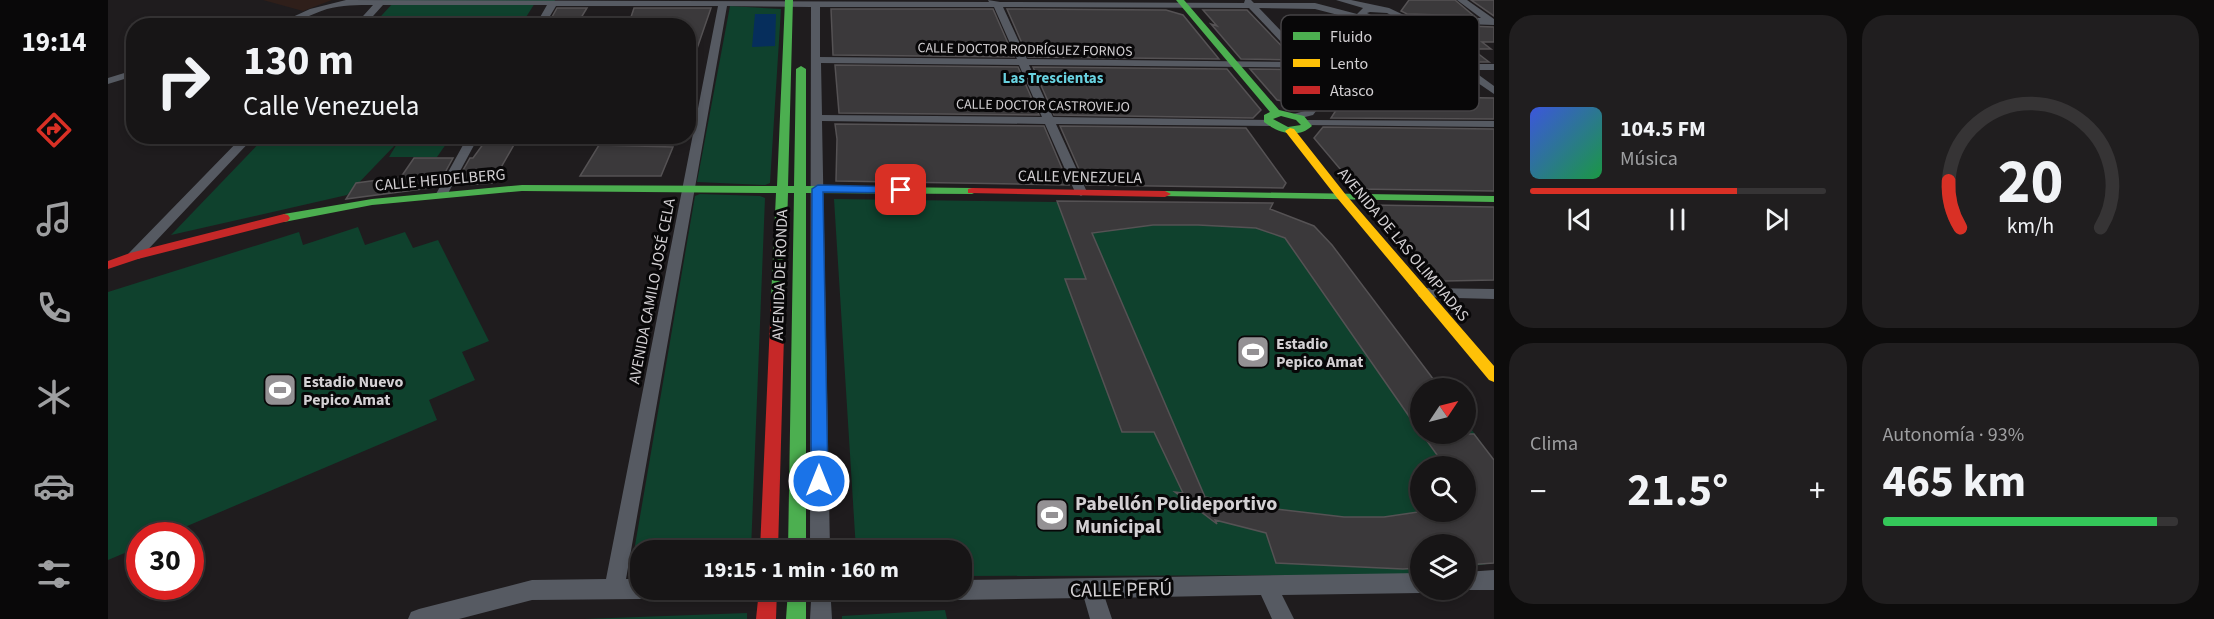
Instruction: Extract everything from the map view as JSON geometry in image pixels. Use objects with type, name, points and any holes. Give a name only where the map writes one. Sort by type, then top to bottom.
[{"type":"street","points":[[1340,0],[1389,11],[1395,15]]},
{"type":"street","points":[[1389,11],[1398,0]]},
{"type":"street","points":[[1461,0],[1493,22]]},
{"type":"street","points":[[366,18],[382,1]]},
{"type":"street","points":[[298,18],[336,3],[382,1],[1248,3],[1316,6],[1351,15]]},
{"type":"street","points":[[544,18],[554,2]]},
{"type":"street","name":"AVENIDA CAMILO JOSÉ CELA","points":[[614,589],[724,2]]},
{"type":"street","points":[[801,2],[815,60],[820,540]]},
{"type":"street","name":"AVENIDA DE RONDA","points":[[770,540],[782,189],[801,2]]},
{"type":"street","name":"AVENIDA DE RONDA","points":[[797,540],[801,2]]},
{"type":"street","points":[[995,2],[1025,63],[1081,192]]},
{"type":"street","points":[[1182,3],[1235,65],[1273,118],[1290,131],[1302,130],[1307,126],[1302,120]]},
{"type":"street","points":[[1248,3],[1281,37]]},
{"type":"street","points":[[1364,15],[1361,12],[1372,8]]},
{"type":"street","name":"CALLE DOCTOR RODRÍGUEZ FORNOS","points":[[815,60],[1281,65]]},
{"type":"street","name":"CALLE DOCTOR RODRÍGUEZ FORNOS","points":[[1479,68],[1494,67]]},
{"type":"street","points":[[108,81],[126,75]]},
{"type":"street","points":[[1479,80],[1494,91]]},
{"type":"street","points":[[1302,120],[1310,111]]},
{"type":"street","name":"CALLE DOCTOR CASTROVIEJO","points":[[816,118],[1050,120],[1273,118]]},
{"type":"street","points":[[1273,118],[1494,124]]},
{"type":"street","name":"AVENIDA DE LAS OLIMPIADAS","points":[[1290,131],[1342,197],[1494,376]]},
{"type":"street","points":[[134,256],[242,144]]},
{"type":"street","points":[[442,194],[470,144]]},
{"type":"street","name":"CALLE HEIDELBERG","points":[[108,265],[134,256],[275,220],[372,202],[442,194],[522,188],[801,189]]},
{"type":"street","name":"CALLE VENEZUELA","points":[[801,189],[1494,199]]},
{"type":"street","points":[[1424,293],[1494,294]]},
{"type":"street","points":[[1476,581],[1494,580]]},
{"type":"street","name":"CALLE PERÚ","points":[[972,590],[1410,583]]},
{"type":"street","points":[[1268,587],[1283,619]]},
{"type":"street","points":[[418,619],[532,590],[630,589]]},
{"type":"street","points":[[1092,590],[1101,619]]},
{"type":"street","points":[[766,619],[767,600]]},
{"type":"street","points":[[796,619],[797,600]]},
{"type":"street","points":[[821,600],[821,619]]},
{"type":"shaded area","points":[[263,0],[332,0],[303,11]]},
{"type":"green space","points":[[383,0],[555,0],[553,4],[535,3],[525,18],[379,18],[393,3],[380,3]]},
{"type":"green space","points":[[730,6],[781,9],[770,183],[765,185],[697,182]]},
{"type":"green space","points":[[258,144],[396,144],[347,195],[171,235]]},
{"type":"green space","points":[[397,144],[446,144],[437,157],[389,157]]},
{"type":"green space","points":[[700,194],[765,198],[751,540],[636,540],[695,196]]},
{"type":"green space","points":[[834,199],[1217,204],[1282,214],[1314,226],[1332,245],[1432,378],[1410,378],[1410,444],[1476,444],[1476,436],[1494,460],[1494,563],[1476,566],[1476,534],[1410,534],[1410,574],[972,576],[972,540],[855,540]]},
{"type":"green space","name":"Estadio Nuevo Pepico Amat","points":[[358,227],[365,245],[405,232],[413,248],[438,240],[489,341],[462,352],[475,380],[429,400],[437,420],[197,522],[126,522],[126,552],[108,560],[108,292],[299,232],[303,245]]},
{"type":"green space","points":[[945,610],[947,619],[842,619],[842,616]]},
{"type":"green space","points":[[747,613],[747,619],[584,619]]},
{"type":"water","points":[[755,14],[776,14],[775,46],[752,47]]},
{"type":"building","points":[[1409,0],[1455,0],[1473,15],[1407,14],[1401,11]]},
{"type":"building","points":[[1471,0],[1494,0],[1494,16]]},
{"type":"building","points":[[557,8],[587,8],[581,18],[551,18]]},
{"type":"building","points":[[634,8],[711,8],[696,52],[696,18],[631,18]]},
{"type":"building","points":[[831,9],[993,9],[1014,57],[833,55]]},
{"type":"building","points":[[1007,9],[1166,10],[1183,15],[1219,59],[1028,57]]},
{"type":"building","points":[[1203,10],[1247,10],[1281,45],[1281,60],[1241,59],[1211,24],[1217,26]]},
{"type":"building","points":[[1479,26],[1494,27],[1494,42],[1482,42],[1491,49],[1479,49]]},
{"type":"building","points":[[1479,54],[1489,62],[1479,62]]},
{"type":"building","points":[[835,65],[1018,67],[1039,115],[839,113]]},
{"type":"building","points":[[1033,67],[1227,69],[1261,110],[1253,118],[1054,115]]},
{"type":"building","points":[[1250,69],[1281,69],[1281,101],[1277,100]]},
{"type":"building","points":[[1479,98],[1494,98],[1494,119],[1331,118],[1335,111],[1479,111]]},
{"type":"building","points":[[835,124],[1044,126],[1069,185],[836,181]]},
{"type":"building","points":[[1060,126],[1246,128],[1286,183],[1283,188],[1086,185]]},
{"type":"building","points":[[1323,127],[1494,129],[1494,191],[1357,189],[1314,138]]},
{"type":"building","points":[[483,144],[514,144],[492,183],[454,186],[470,158],[473,158]]},
{"type":"building","points":[[599,145],[673,147],[661,176],[580,176]]},
{"type":"building","points":[[414,158],[453,158],[437,187],[346,199],[356,183],[401,177]]},
{"type":"building","points":[[1057,201],[1273,203],[1270,209],[1314,226],[1332,245],[1432,378],[1410,378],[1410,418],[1285,238],[1256,228],[1198,225],[1153,225],[1092,233],[1205,497],[1344,517],[1384,517],[1410,513],[1410,522],[1476,522],[1476,456],[1438,456],[1429,444],[1476,444],[1476,437],[1494,460],[1494,563],[1476,564],[1476,534],[1410,534],[1410,569],[1276,563],[1266,533],[1215,520],[1217,524],[1175,492],[1183,493],[1154,432],[1122,432],[1065,279],[1086,279]]},
{"type":"building","points":[[1371,205],[1494,207],[1494,280],[1445,281],[1431,275]]},
{"type":"traffic: fast","points":[[778,299],[789,0]]},
{"type":"traffic: fast","points":[[1180,0],[1276,113]]},
{"type":"traffic: fast","points":[[797,540],[801,69]]},
{"type":"traffic: fast","points":[[1281,113],[1300,118],[1307,126],[1292,131],[1268,120],[1269,115],[1281,113]]},
{"type":"traffic: fast","points":[[284,218],[372,202],[522,188],[972,191]]},
{"type":"traffic: fast","points":[[1165,194],[1494,199]]},
{"type":"traffic: fast","points":[[796,619],[797,600]]},
{"type":"traffic: slow","points":[[1290,131],[1342,197],[1494,376]]},
{"type":"traffic: jam","points":[[972,191],[1165,194]]},
{"type":"traffic: jam","points":[[108,265],[134,256],[284,218]]},
{"type":"traffic: jam","points":[[769,540],[778,299]]},
{"type":"traffic: jam","points":[[766,619],[767,600]]},
{"type":"place","name":"Estadio Pepico Amat","points":[[1253,352]]},
{"type":"place","name":"Estadio Nuevo Pepico Amat","points":[[280,390]]},
{"type":"place","name":"Pabellón Polideportivo Municipal","points":[[1052,515]]},
{"type":"district","name":"Las Trescientas","points":[[1053,78]]},
{"type":"route","points":[[819,481],[818,189],[901,190]]}]
